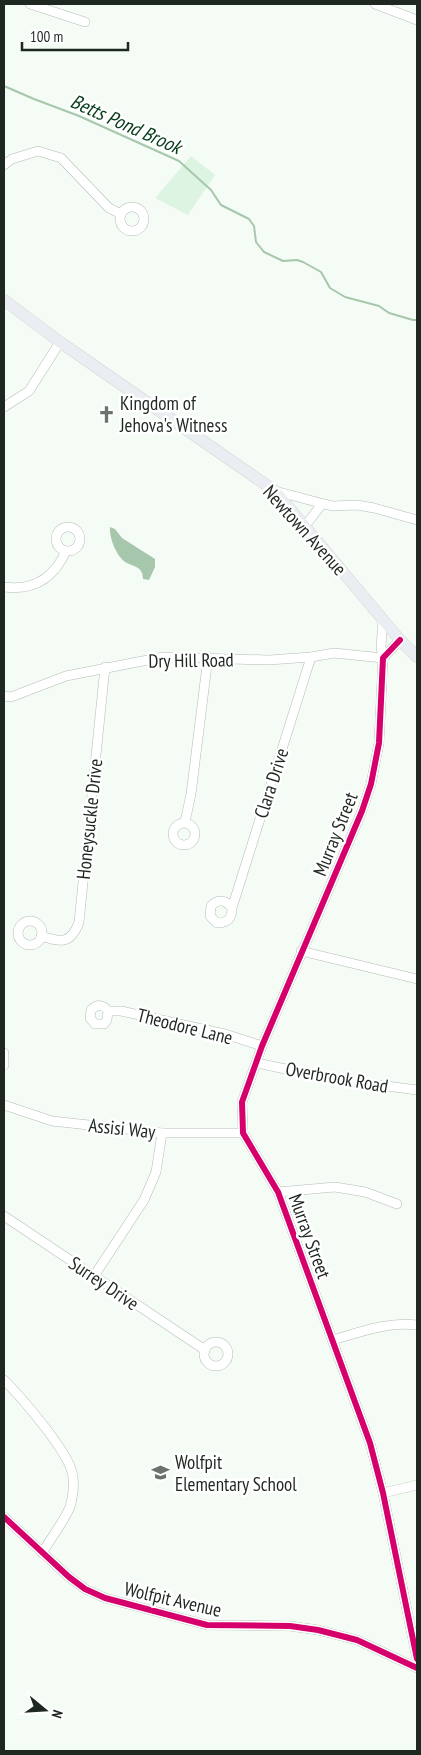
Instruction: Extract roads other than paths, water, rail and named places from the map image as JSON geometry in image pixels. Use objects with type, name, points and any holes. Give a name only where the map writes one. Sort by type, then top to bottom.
[{"type":"main road","name":"Newtown Avenue","points":[[4,300],[60,342],[274,491],[417,658]]},
{"type":"street","points":[[30,4],[85,22]]},
{"type":"street","points":[[375,4],[417,20]]},
{"type":"street","points":[[4,165],[12,159],[38,151],[61,158],[110,208],[121,214]]},
{"type":"street","points":[[4,407],[29,391],[60,342]]},
{"type":"street","points":[[274,491],[332,506],[357,505],[374,508],[417,520]]},
{"type":"street","points":[[305,526],[322,504]]},
{"type":"street","points":[[4,587],[25,587],[45,579],[59,567],[66,551]]},
{"type":"street","name":"Murray Street","points":[[383,620],[379,743],[371,784],[362,811],[262,1046],[242,1102],[243,1133],[278,1192],[370,1443],[383,1493],[417,1659]]},
{"type":"street","points":[[383,658],[400,640]]},
{"type":"street","name":"Dry Hill Road","points":[[4,696],[11,696],[66,676],[163,657],[269,660],[311,658],[334,653],[383,658]]},
{"type":"street","points":[[185,822],[191,794],[208,657]]},
{"type":"street","name":"Clara Drive","points":[[232,908],[311,658]]},
{"type":"street","name":"Honeysuckle Drive","points":[[41,936],[64,941],[76,931],[79,922],[105,667]]},
{"type":"street","points":[[301,951],[417,979]]},
{"type":"street","name":"Theodore Lane","points":[[108,1012],[122,1011],[196,1027],[262,1046]]},
{"type":"street","points":[[4,1053],[4,1066]]},
{"type":"street","name":"Overbrook Road","points":[[257,1063],[333,1079],[417,1090]]},
{"type":"street","name":"Assisi Way","points":[[4,1106],[52,1121],[162,1133],[243,1133]]},
{"type":"street","points":[[94,1276],[144,1200],[156,1172],[162,1133]]},
{"type":"street","points":[[278,1192],[335,1187],[365,1192],[398,1204]]},
{"type":"street","name":"Surrey Drive","points":[[4,1216],[205,1350]]},
{"type":"street","points":[[332,1340],[402,1323],[417,1325]]},
{"type":"street","points":[[4,1380],[58,1446],[65,1456],[73,1475],[73,1493],[70,1506],[42,1553]]},
{"type":"street","points":[[383,1493],[417,1485]]},
{"type":"street","name":"Wolfpit Avenue","points":[[4,1518],[69,1577],[85,1589],[121,1604],[212,1626],[290,1626],[318,1630],[357,1640],[417,1668]]},
{"type":"waterway","name":"Betts Pond Brook","points":[[4,86],[79,116],[179,161],[211,190],[221,205],[249,219],[254,226],[256,242],[264,252],[283,261],[297,260],[303,262],[321,272],[330,288],[345,297],[379,306],[389,313],[417,320]]},
{"type":"place","name":"Kingdom of Jehova's Witness","points":[[106,414]]},
{"type":"place","name":"Wolfpit Elementary School","points":[[161,1473]]}]
